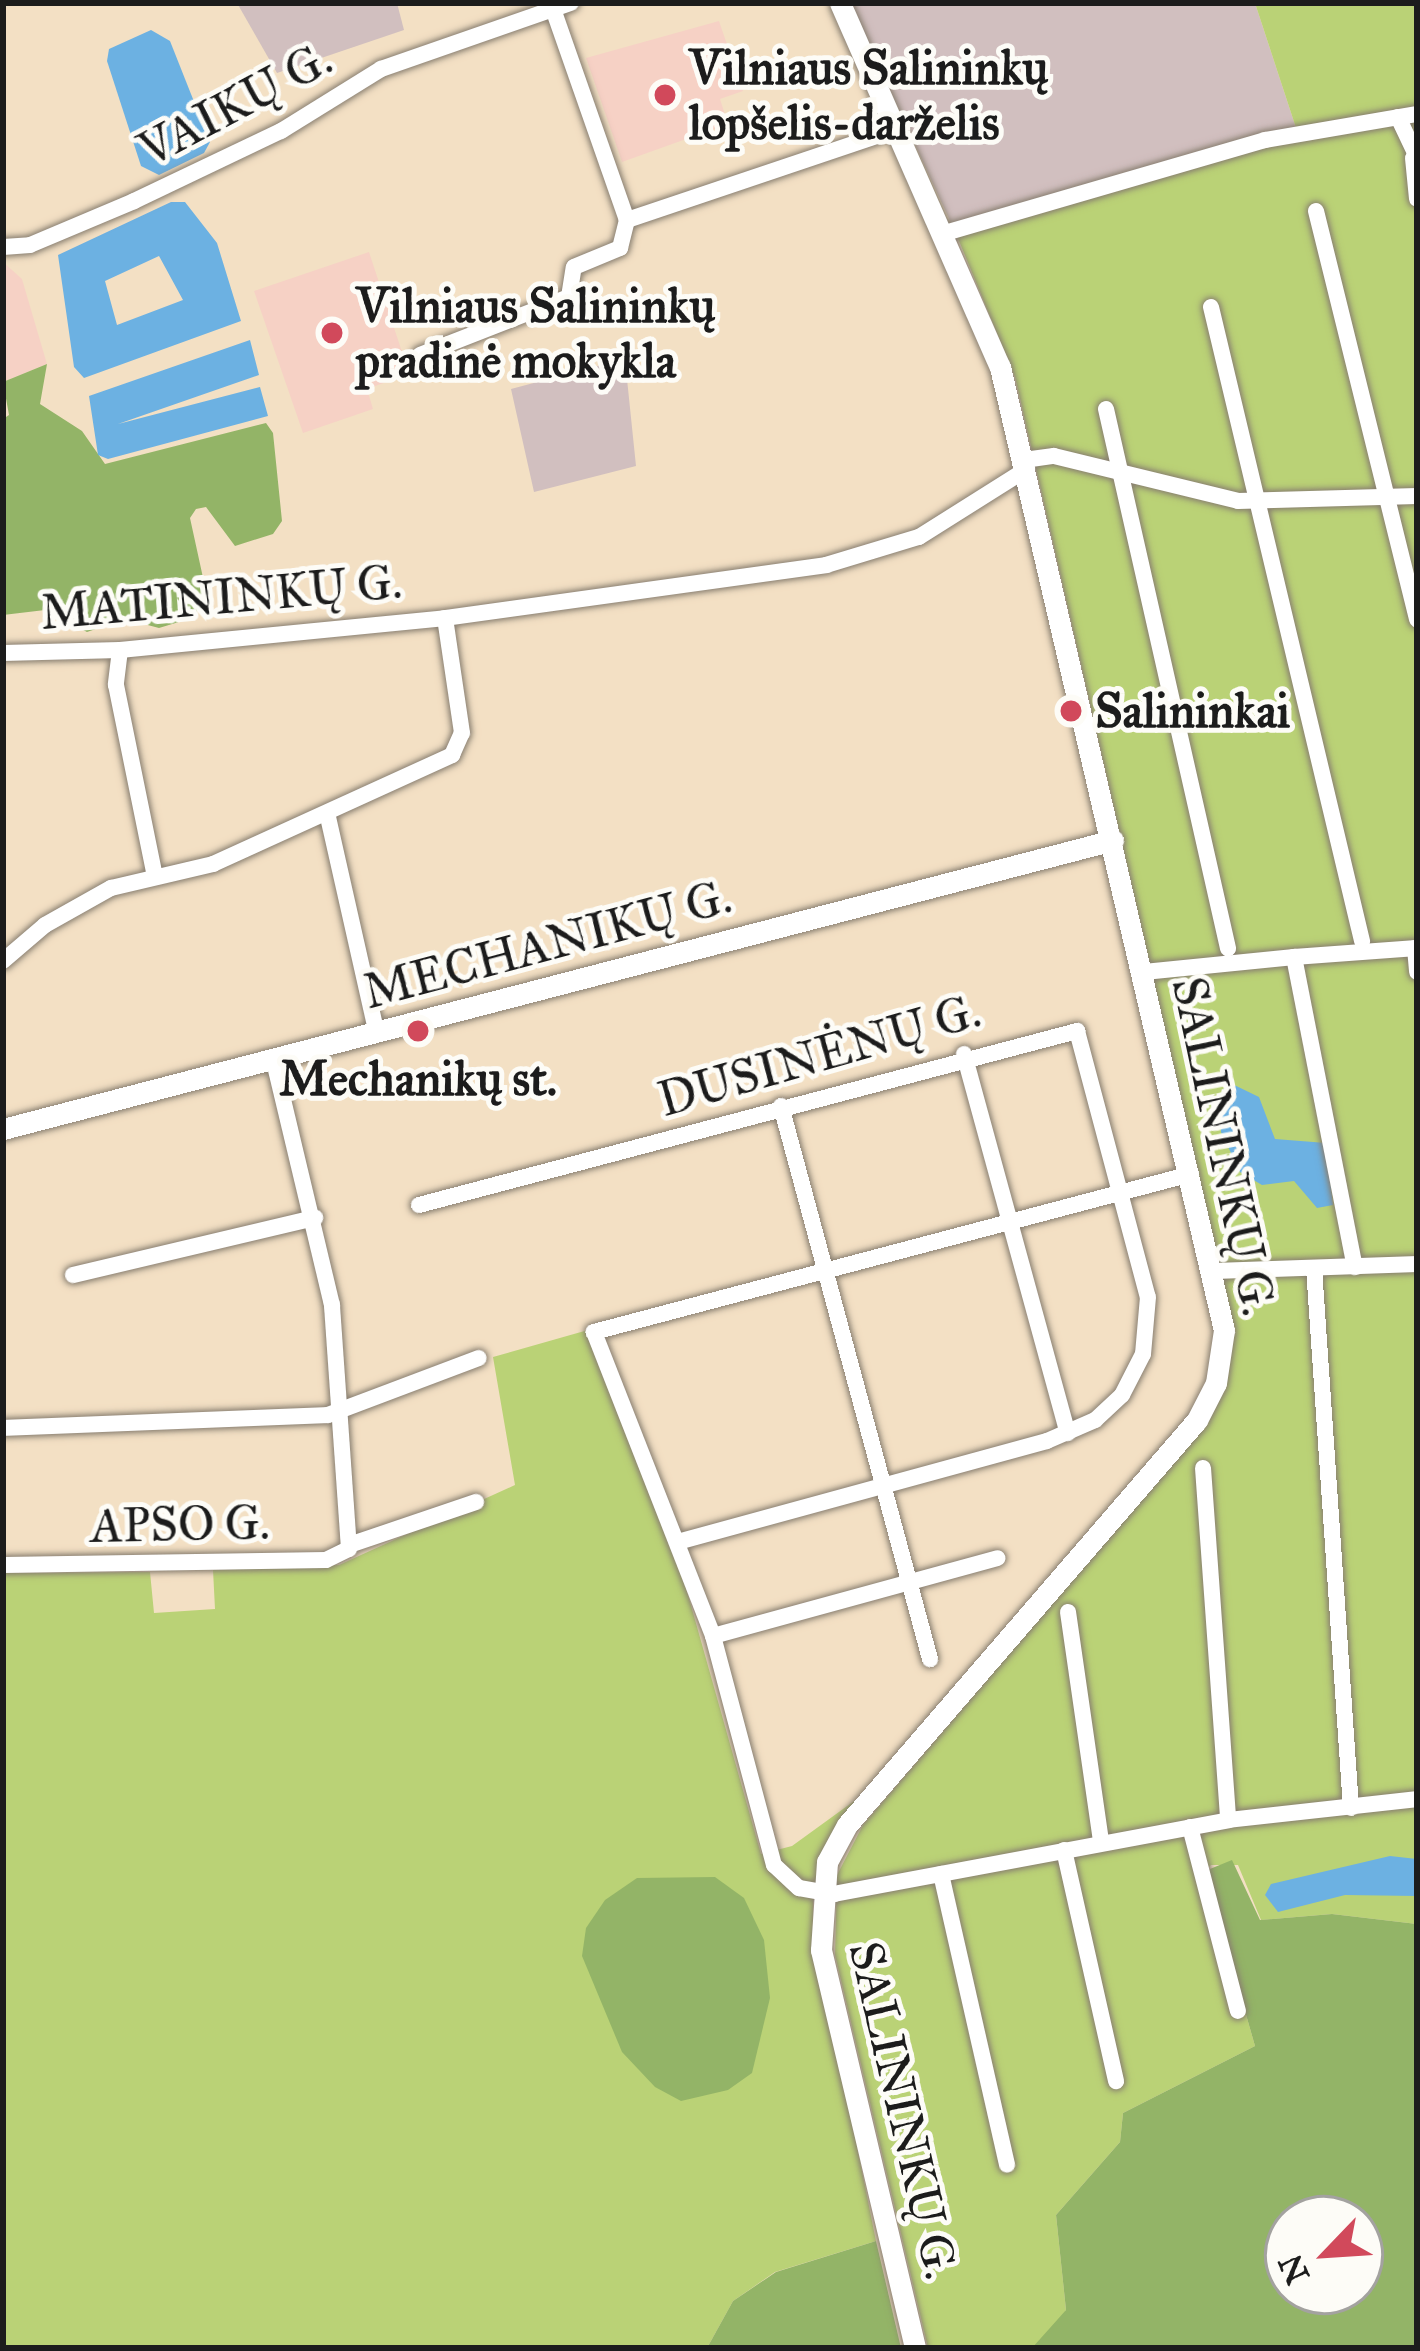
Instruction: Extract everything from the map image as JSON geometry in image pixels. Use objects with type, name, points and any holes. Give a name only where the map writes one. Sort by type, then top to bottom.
[{"type":"main road","name":"SALININKŲ G.","points":[[840,3],[993,347],[1026,465],[1215,1271],[1224,1345],[1197,1420],[848,1826],[822,1892],[821,1950],[915,2348]]},
{"type":"main road","name":"MECHANIKŲ G.","points":[[3,1129],[1113,840]]},
{"type":"street","points":[[420,355],[569,297],[574,267],[620,248],[627,220],[562,6]]},
{"type":"street","name":"VAIKŲ G.","points":[[3,247],[30,245],[134,201],[281,130],[381,69],[562,6]]},
{"type":"street","points":[[945,233],[1265,140],[1408,116],[1417,200]]},
{"type":"street","points":[[627,220],[898,129]]},
{"type":"street","points":[[1316,211],[1417,620]]},
{"type":"street","points":[[1211,308],[1362,941]]},
{"type":"street","points":[[1106,409],[1228,948]]},
{"type":"street","points":[[1026,465],[1054,456],[1220,500],[1417,496]]},
{"type":"street","name":"MATININKŲ G.","points":[[3,653],[120,650],[445,617],[826,565],[919,537],[1026,465]]},
{"type":"street","points":[[3,961],[75,905],[154,876],[213,863],[328,817],[436,766],[458,745],[445,617]]},
{"type":"street","points":[[120,650],[116,685],[154,876]]},
{"type":"street","points":[[328,817],[377,1034]]},
{"type":"street","points":[[1144,972],[1416,948],[1417,972]]},
{"type":"street","points":[[1294,957],[1355,1267]]},
{"type":"street","name":"DUSINĖNŲ G.","points":[[419,1205],[964,1054],[1077,1030],[1148,1297],[1143,1354],[1121,1395],[1068,1433],[678,1542]]},
{"type":"street","points":[[964,1054],[1068,1433]]},
{"type":"street","points":[[274,1061],[332,1305],[345,1410],[352,1544]]},
{"type":"street","points":[[781,1106],[930,1660]]},
{"type":"street","points":[[1191,1174],[594,1332],[713,1636],[774,1865],[799,1888],[822,1892],[1228,1820],[1417,1799]]},
{"type":"street","points":[[73,1275],[315,1218]]},
{"type":"street","points":[[1215,1271],[1417,1264]]},
{"type":"street","points":[[1314,1268],[1351,1808]]},
{"type":"street","points":[[3,1428],[345,1410],[479,1358]]},
{"type":"street","points":[[1204,1468],[1228,1820]]},
{"type":"street","name":"APSO G.","points":[[3,1565],[326,1560],[352,1544],[476,1502]]},
{"type":"street","points":[[713,1636],[998,1558]]},
{"type":"street","points":[[1068,1612],[1101,1842]]},
{"type":"street","points":[[1190,1827],[1238,2011]]},
{"type":"street","points":[[1064,1850],[1116,2081]]},
{"type":"street","points":[[941,1874],[1007,2165]]},
{"type":"shaded area","points":[[237,3],[397,3],[404,30],[277,73]]},
{"type":"shaded area","points":[[850,3],[1255,3],[1299,137],[957,236]]},
{"type":"shaded area","name":"Vilniaus Salininkų lopšelis-darželis","points":[[719,21],[743,91],[720,99],[728,124],[622,162],[586,58]]},
{"type":"shaded area","name":"Vilniaus Salininkų pradinė mokykla","points":[[369,252],[406,364],[397,378],[367,389],[373,409],[303,433],[254,291]]},
{"type":"shaded area","points":[[3,262],[22,279],[47,364],[3,382]]},
{"type":"shaded area","points":[[635,356],[627,379],[636,466],[534,492],[511,389]]},
{"type":"green space","points":[[1255,3],[1417,3],[1417,1924],[1332,1914],[1261,1920],[1238,1865],[1211,1865],[1205,1871],[1255,2046],[1123,2113],[1120,2142],[1056,2215],[1066,2310],[1053,2333],[1032,2348],[928,2348],[835,1955],[837,1875],[863,1825],[1202,1429],[1232,1322],[1015,377],[957,236],[1299,137]]},
{"type":"green space","points":[[47,364],[40,404],[82,431],[105,464],[266,423],[273,433],[282,521],[273,534],[235,546],[206,507],[196,509],[190,518],[207,596],[192,618],[159,628],[125,619],[87,632],[45,610],[3,615],[3,419],[9,415],[3,382]]},
{"type":"green space","points":[[588,1330],[679,1563],[761,1854],[792,1846],[861,1796],[813,1897],[813,1928],[876,2241],[775,2272],[733,2301],[707,2348],[3,2348],[3,1573],[150,1572],[154,1613],[215,1609],[213,1570],[339,1565],[515,1485],[493,1357]]},
{"type":"green space","points":[[1232,1860],[1260,1920],[1332,1914],[1417,1924],[1417,2348],[1032,2348],[1066,2310],[1056,2215],[1120,2142],[1123,2113],[1255,2046],[1205,1871]]},
{"type":"green space","points":[[715,1877],[744,1898],[764,1940],[770,1998],[752,2073],[728,2090],[681,2101],[655,2087],[622,2052],[582,1956],[586,1928],[605,1900],[637,1878]]},
{"type":"green space","points":[[876,2241],[901,2348],[707,2348],[733,2301],[776,2272]]},
{"type":"water","points":[[151,30],[170,41],[210,142],[204,153],[159,175],[141,166],[107,61],[109,49]]},
{"type":"water","points":[[171,202],[185,202],[217,243],[241,321],[84,378],[74,367],[58,255]],"holes":[[[159,256],[183,300],[117,325],[105,281]]]},
{"type":"water","points":[[250,340],[259,375],[118,424],[260,387],[268,416],[108,459],[98,455],[89,396]]},
{"type":"water","points":[[1228,1082],[1259,1097],[1275,1139],[1326,1143],[1333,1205],[1317,1208],[1294,1181],[1262,1185],[1240,1172],[1221,1132],[1220,1095]]},
{"type":"water","points":[[1390,1856],[1417,1859],[1417,1896],[1345,1895],[1278,1912],[1265,1895],[1271,1884]]},
{"type":"place","name":"Vilniaus Salininkų lopšelis-darželis","points":[[665,95]]},
{"type":"place","name":"Vilniaus Salininkų pradinė mokykla","points":[[332,333]]},
{"type":"place","name":"Salininkai","points":[[1071,711]]},
{"type":"place","name":"Mechanikų st.","points":[[418,1031]]}]
